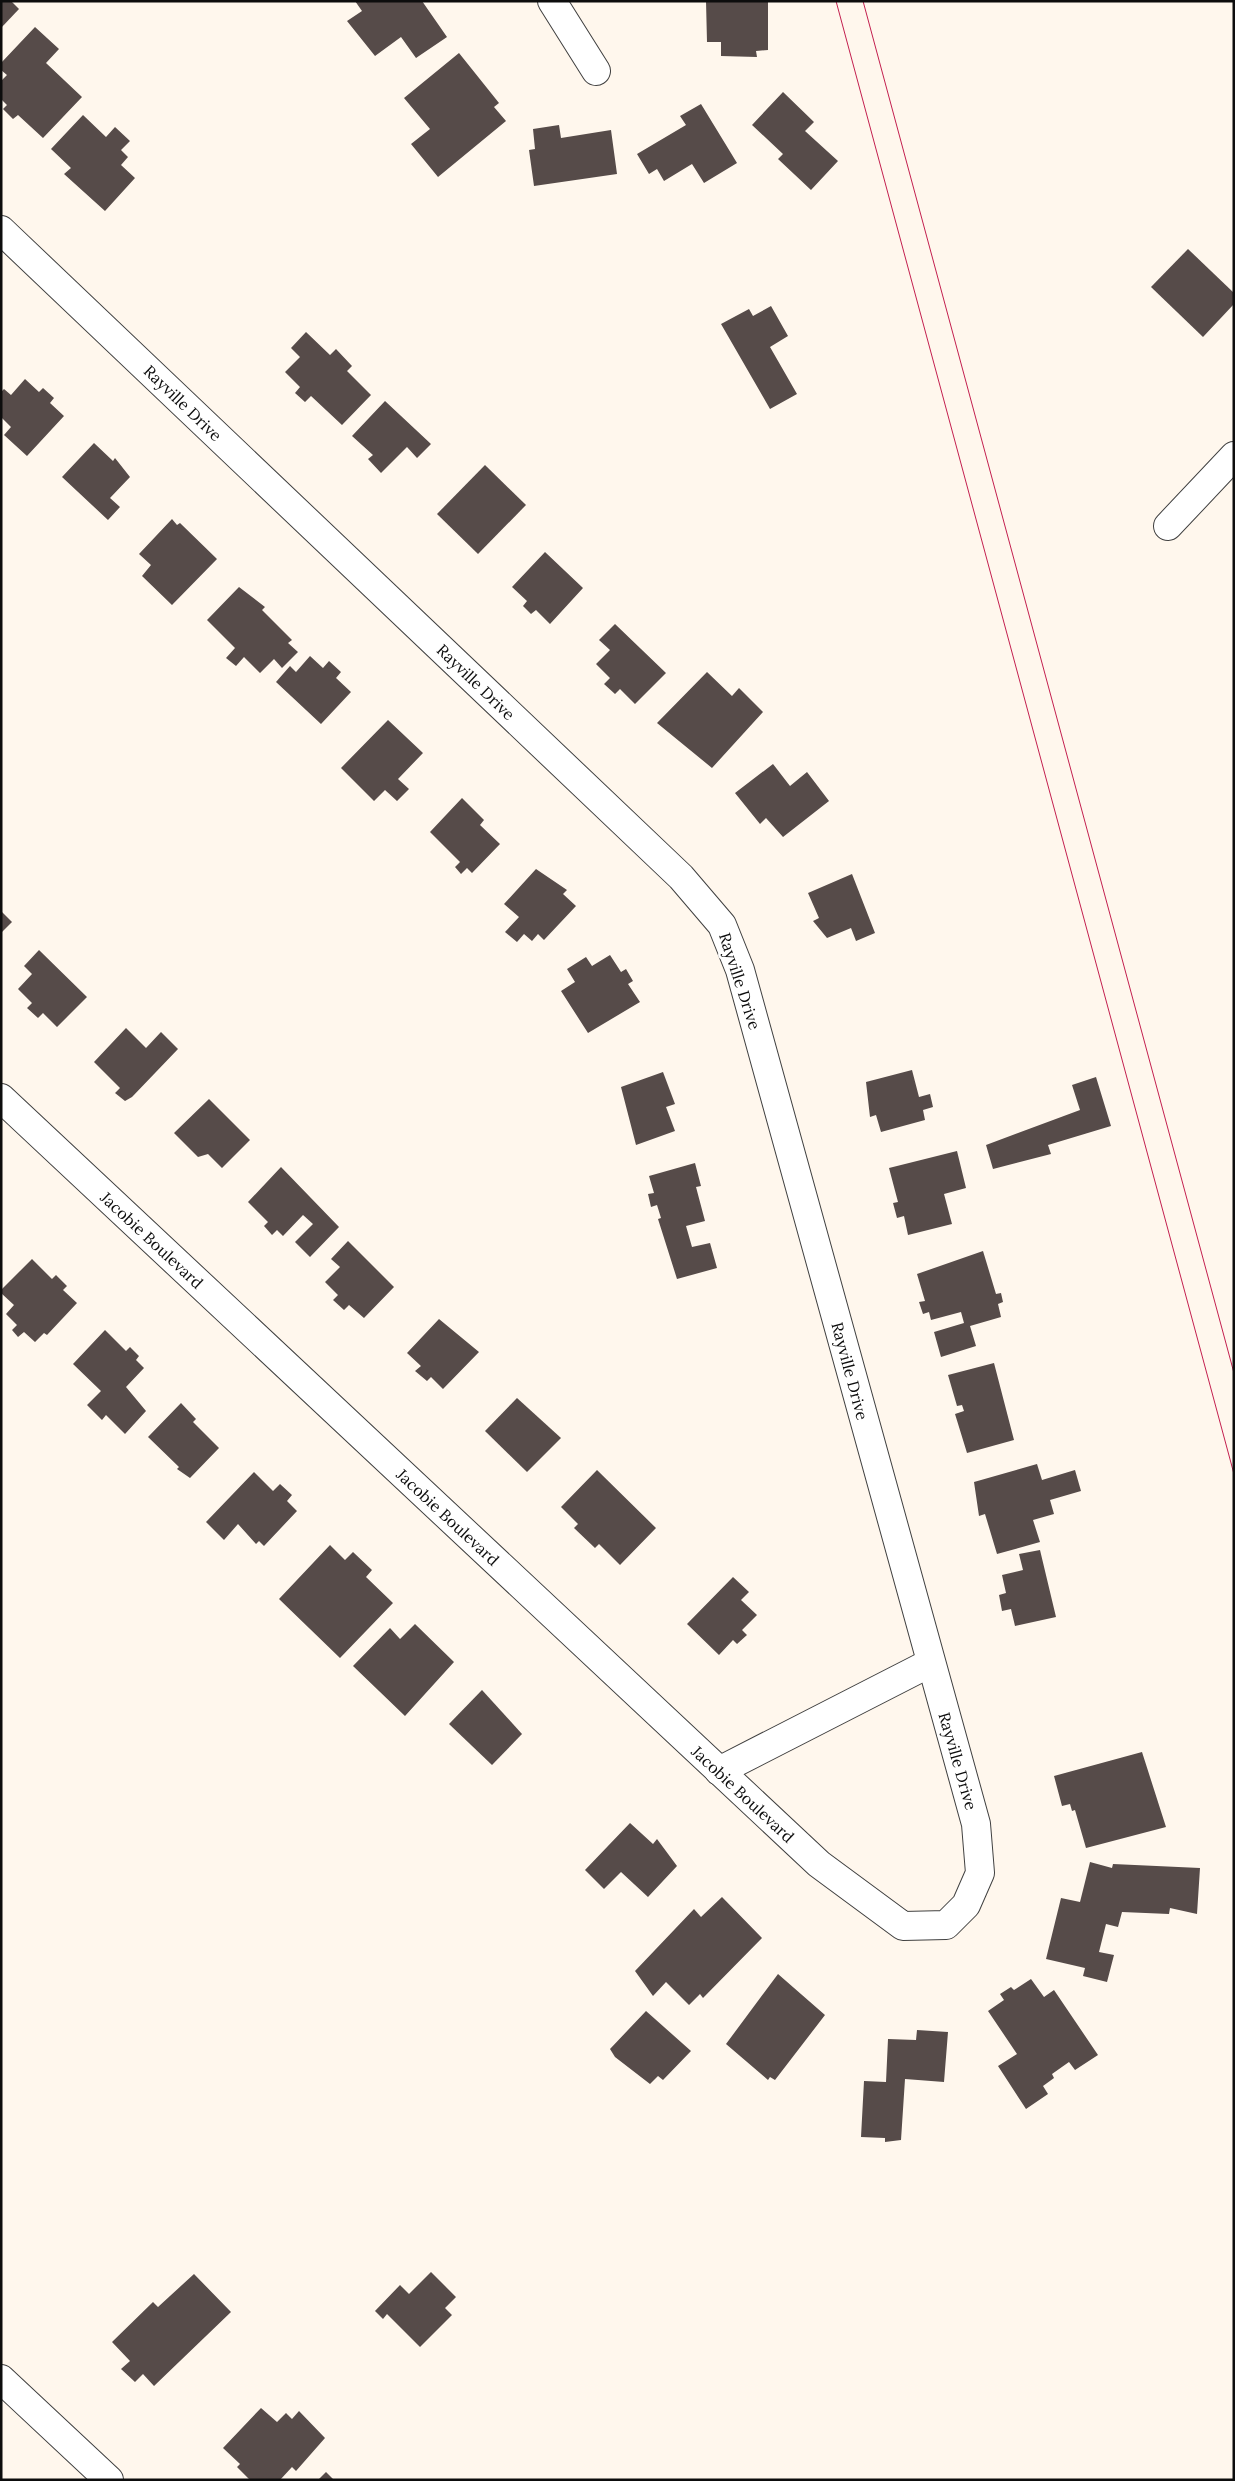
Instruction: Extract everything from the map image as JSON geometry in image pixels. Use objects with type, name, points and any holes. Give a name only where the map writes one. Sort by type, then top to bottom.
[{"type":"street","points":[[552,1],[596,71]]},
{"type":"street","name":"Rayville Drive","points":[[1,230],[681,877],[722,925],[740,970],[976,1824],[980,1873],[966,1905],[946,1926],[903,1926]]},
{"type":"street","points":[[1168,526],[1234,456]]},
{"type":"street","name":"Jacobie Boulevard","points":[[1,1098],[819,1864],[903,1926]]},
{"type":"street","points":[[719,1771],[930,1663]]},
{"type":"street","points":[[1,2379],[109,2480]]},
{"type":"building","points":[[1,1],[11,1],[19,9],[1,28]]},
{"type":"building","points":[[355,1],[422,1],[447,37],[416,58],[401,37],[375,56],[347,21],[362,11]]},
{"type":"building","points":[[706,1],[768,1],[768,50],[756,51],[757,57],[721,56],[721,42],[707,42]]},
{"type":"building","points":[[35,27],[59,49],[46,63],[82,97],[43,138],[18,115],[13,119],[3,109],[7,105],[1,99],[1,81],[7,75],[1,70],[1,63]]},
{"type":"building","points":[[459,53],[499,103],[494,107],[506,121],[438,177],[411,144],[430,129],[404,98]]},
{"type":"building","points":[[783,92],[814,122],[805,131],[838,161],[811,190],[778,159],[783,154],[752,125]]},
{"type":"building","points":[[701,104],[737,163],[704,183],[692,164],[664,181],[657,169],[649,174],[637,154],[686,125],[680,116]]},
{"type":"building","points":[[83,115],[106,137],[115,127],[130,141],[121,150],[128,157],[121,165],[135,178],[105,211],[64,174],[71,168],[51,149]]},
{"type":"building","points":[[559,125],[561,138],[611,130],[617,174],[534,186],[529,150],[535,149],[533,129]]},
{"type":"building","points":[[1188,249],[1234,293],[1234,304],[1203,337],[1151,287]]},
{"type":"building","points":[[771,306],[788,336],[770,347],[797,394],[770,409],[721,324],[749,309],[753,316]]},
{"type":"building","points":[[306,332],[330,355],[336,349],[352,366],[347,371],[371,395],[342,425],[311,396],[305,402],[295,393],[300,387],[285,372],[300,357],[291,348]]},
{"type":"building","points":[[25,379],[39,392],[43,388],[54,398],[50,403],[64,416],[27,456],[4,435],[11,427],[1,417],[1,392],[4,389],[11,395]]},
{"type":"building","points":[[385,401],[431,444],[417,458],[407,447],[381,473],[368,459],[373,455],[352,436]]},
{"type":"building","points":[[94,443],[113,461],[115,458],[130,477],[110,498],[120,507],[108,520],[62,477]]},
{"type":"building","points":[[485,465],[526,505],[478,554],[437,514]]},
{"type":"building","points":[[172,519],[177,525],[180,523],[217,559],[172,605],[142,576],[151,565],[139,554]]},
{"type":"building","points":[[545,552],[583,588],[550,624],[536,610],[531,614],[523,606],[527,601],[512,587]]},
{"type":"building","points":[[239,587],[265,607],[262,610],[292,640],[288,643],[298,652],[282,668],[274,659],[260,673],[244,657],[236,666],[226,658],[235,648],[207,620]]},
{"type":"building","points":[[615,624],[666,673],[635,704],[620,689],[615,694],[604,684],[610,678],[596,664],[610,650],[599,640]]},
{"type":"building","points":[[310,656],[323,668],[329,661],[341,672],[336,678],[351,692],[321,724],[276,682],[290,666],[296,672]]},
{"type":"building","points":[[707,672],[732,696],[739,688],[763,712],[712,768],[657,723]]},
{"type":"building","points":[[388,720],[423,753],[398,779],[409,789],[397,801],[385,790],[374,801],[341,768]]},
{"type":"building","points":[[773,764],[790,786],[807,772],[829,801],[783,837],[766,818],[760,824],[735,793]]},
{"type":"building","points":[[462,798],[484,820],[480,825],[500,844],[472,873],[467,868],[461,874],[455,867],[460,862],[430,832]]},
{"type":"building","points":[[536,869],[567,890],[563,894],[576,906],[544,940],[538,934],[532,941],[524,934],[517,942],[505,932],[519,917],[504,904]]},
{"type":"building","points":[[852,874],[875,933],[856,941],[851,928],[827,938],[813,921],[819,918],[808,893]]},
{"type":"building","points":[[1,911],[12,922],[1,933]]},
{"type":"building","points":[[39,950],[87,997],[57,1027],[43,1013],[38,1018],[27,1008],[32,1003],[18,989],[32,974],[24,966]]},
{"type":"building","points":[[610,955],[621,972],[626,969],[633,981],[628,984],[640,1002],[588,1033],[561,991],[575,982],[567,969],[586,957],[592,966]]},
{"type":"building","points":[[126,1028],[146,1048],[161,1032],[178,1049],[132,1097],[125,1101],[115,1093],[120,1088],[94,1062]]},
{"type":"building","points":[[912,1070],[919,1097],[930,1094],[933,1107],[923,1110],[925,1120],[881,1132],[876,1115],[870,1117],[866,1082]]},
{"type":"building","points":[[663,1072],[675,1104],[666,1107],[675,1131],[636,1145],[621,1087]]},
{"type":"building","points":[[1096,1077],[1111,1126],[1048,1145],[1051,1154],[993,1169],[986,1145],[1080,1110],[1072,1085]]},
{"type":"building","points":[[209,1099],[250,1140],[222,1168],[208,1154],[198,1157],[174,1133]]},
{"type":"building","points":[[957,1151],[966,1188],[944,1194],[952,1224],[908,1235],[904,1216],[897,1218],[893,1203],[898,1202],[889,1168]]},
{"type":"building","points":[[695,1163],[701,1186],[696,1187],[705,1221],[686,1226],[692,1247],[710,1243],[717,1268],[677,1279],[658,1219],[661,1218],[657,1205],[651,1207],[648,1194],[654,1193],[649,1176]]},
{"type":"building","points":[[281,1167],[339,1227],[310,1257],[295,1242],[313,1224],[303,1215],[283,1236],[277,1230],[272,1235],[264,1226],[268,1222],[248,1202]]},
{"type":"building","points":[[348,1241],[394,1287],[364,1318],[349,1305],[344,1310],[333,1300],[338,1295],[325,1282],[340,1267],[331,1259]]},
{"type":"building","points":[[983,1251],[996,1294],[1001,1293],[1003,1302],[998,1304],[1001,1317],[970,1326],[976,1346],[941,1357],[934,1332],[964,1323],[961,1312],[931,1320],[929,1312],[923,1314],[919,1302],[925,1301],[917,1274]]},
{"type":"building","points":[[32,1259],[52,1279],[56,1275],[67,1286],[63,1290],[77,1303],[47,1335],[44,1333],[35,1342],[24,1332],[18,1337],[12,1330],[17,1325],[6,1314],[14,1305],[1,1293],[1,1290]]},
{"type":"building","points":[[439,1319],[479,1352],[443,1389],[431,1377],[427,1381],[415,1371],[421,1366],[407,1353]]},
{"type":"building","points":[[105,1330],[126,1351],[130,1347],[139,1356],[136,1360],[144,1368],[126,1387],[146,1411],[125,1434],[106,1415],[102,1420],[87,1405],[101,1391],[73,1364]]},
{"type":"building","points":[[994,1363],[1014,1440],[967,1453],[955,1414],[964,1411],[962,1405],[957,1406],[948,1375]]},
{"type":"building","points":[[517,1398],[561,1438],[527,1472],[485,1431]]},
{"type":"building","points":[[181,1403],[196,1419],[193,1422],[219,1448],[190,1478],[177,1469],[179,1467],[148,1437]]},
{"type":"building","points":[[1037,1464],[1042,1480],[1075,1470],[1081,1491],[1050,1500],[1054,1514],[1033,1520],[1040,1542],[997,1554],[985,1514],[979,1516],[974,1482]]},
{"type":"building","points":[[597,1470],[656,1528],[620,1565],[599,1544],[595,1548],[574,1528],[578,1524],[561,1507]]},
{"type":"building","points":[[254,1472],[273,1491],[280,1484],[292,1495],[287,1501],[297,1511],[264,1546],[259,1541],[256,1544],[238,1524],[224,1540],[206,1522]]},
{"type":"building","points":[[330,1545],[345,1560],[353,1552],[372,1570],[366,1577],[393,1603],[340,1658],[279,1599]]},
{"type":"building","points":[[1040,1550],[1056,1617],[1015,1626],[1011,1609],[1002,1611],[999,1595],[1006,1593],[1002,1575],[1023,1570],[1019,1554]]},
{"type":"building","points":[[733,1577],[749,1592],[741,1600],[757,1615],[742,1630],[747,1635],[737,1644],[733,1640],[719,1655],[687,1624]]},
{"type":"building","points":[[415,1624],[454,1662],[405,1716],[353,1666],[390,1628],[400,1639]]},
{"type":"building","points":[[482,1690],[522,1734],[492,1765],[449,1724]]},
{"type":"building","points":[[1142,1752],[1166,1827],[1086,1848],[1075,1810],[1072,1811],[1070,1804],[1062,1806],[1054,1776]]},
{"type":"building","points":[[630,1823],[653,1844],[657,1839],[677,1866],[648,1897],[621,1872],[604,1889],[585,1870]]},
{"type":"building","points":[[1090,1862],[1112,1868],[1113,1864],[1200,1868],[1197,1914],[1170,1908],[1169,1914],[1122,1912],[1118,1927],[1106,1924],[1099,1952],[1114,1955],[1107,1982],[1083,1976],[1085,1968],[1046,1959],[1061,1898],[1080,1902]]},
{"type":"building","points":[[722,1897],[762,1938],[703,1998],[700,1994],[689,2005],[666,1982],[653,1996],[635,1971],[694,1909],[701,1917]]},
{"type":"building","points":[[778,1974],[825,2015],[775,2080],[770,2077],[768,2080],[726,2044]]},
{"type":"building","points":[[1031,1979],[1044,1997],[1054,1990],[1098,2055],[1075,2070],[1069,2062],[1052,2074],[1054,2078],[1043,2086],[1048,2094],[1026,2109],[998,2066],[1017,2054],[988,2011],[1004,2000],[1000,1994],[1011,1987],[1014,1990]]},
{"type":"building","points":[[646,2011],[691,2051],[663,2080],[658,2076],[650,2084],[615,2057],[610,2049]]},
{"type":"building","points":[[917,2030],[948,2032],[944,2082],[905,2079],[901,2140],[885,2142],[885,2138],[861,2137],[864,2081],[886,2082],[888,2039],[916,2040]]},
{"type":"building","points":[[431,2272],[456,2297],[445,2308],[452,2315],[420,2347],[387,2314],[383,2319],[375,2311],[400,2285],[409,2294]]},
{"type":"building","points":[[194,2274],[231,2312],[154,2386],[143,2374],[135,2382],[121,2369],[130,2361],[112,2342],[153,2302],[158,2307]]},
{"type":"building","points":[[261,2408],[277,2422],[286,2413],[292,2419],[299,2411],[325,2438],[296,2471],[292,2467],[280,2480],[250,2480],[237,2467],[240,2464],[223,2448]]},
{"type":"building","points":[[326,2472],[334,2480],[318,2480]]},
{"type":"tram line","points":[[836,1],[1234,1474]]},
{"type":"tram line","points":[[863,1],[1234,1373]]}]
